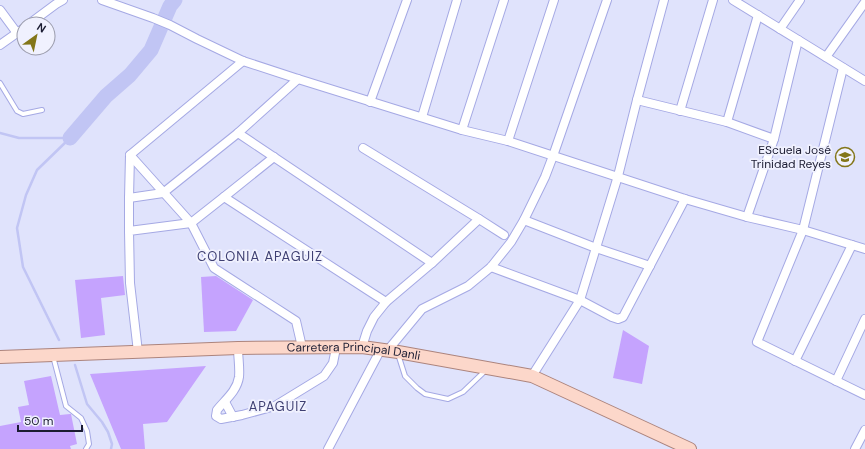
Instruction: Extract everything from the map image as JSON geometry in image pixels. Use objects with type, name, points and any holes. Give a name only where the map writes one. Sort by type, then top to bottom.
[{"type":"main road","name":"Carretera Principal Danli","points":[[0,357],[238,348],[362,347],[389,350],[532,376],[690,449]]},
{"type":"street","points":[[38,16],[54,2],[64,0]]},
{"type":"street","points":[[102,0],[170,25],[243,61],[298,79],[462,130],[508,140],[685,199],[747,217],[803,230],[865,249]]},
{"type":"street","points":[[370,102],[407,0]]},
{"type":"street","points":[[422,117],[457,0]]},
{"type":"street","points":[[462,130],[504,0]]},
{"type":"street","points":[[508,140],[554,0]]},
{"type":"street","points":[[328,449],[389,350],[422,309],[468,286],[491,267],[511,242],[524,220],[545,177],[607,0]]},
{"type":"street","points":[[532,376],[580,300],[618,176],[664,0]]},
{"type":"street","points":[[680,110],[713,0]]},
{"type":"street","points":[[734,0],[865,81]]},
{"type":"street","points":[[780,29],[800,0]]},
{"type":"street","points":[[826,57],[865,2]]},
{"type":"street","points":[[0,10],[16,32]]},
{"type":"street","points":[[727,122],[758,15]]},
{"type":"street","points":[[0,45],[16,34]]},
{"type":"street","points":[[747,217],[774,139],[798,40]]},
{"type":"street","points":[[138,352],[130,283],[128,198],[130,155],[243,61]]},
{"type":"street","points":[[843,68],[803,230],[757,342],[865,395]]},
{"type":"street","points":[[128,198],[163,193],[238,133],[298,79]]},
{"type":"street","points":[[637,100],[727,122],[774,139]]},
{"type":"street","points":[[238,133],[432,263]]},
{"type":"street","points":[[363,148],[504,235]]},
{"type":"street","points":[[130,155],[190,223],[214,268],[296,321],[302,347]]},
{"type":"street","points":[[128,231],[190,223],[224,198],[274,157]]},
{"type":"street","points":[[224,198],[386,302]]},
{"type":"street","points":[[491,267],[580,300],[618,319],[623,317],[685,199]]},
{"type":"street","points":[[362,347],[374,317],[386,302],[432,263],[479,219]]},
{"type":"street","points":[[524,220],[596,248],[650,266]]},
{"type":"street","points":[[795,361],[852,245]]},
{"type":"street","points":[[836,380],[865,319]]},
{"type":"street","points":[[238,348],[239,377],[236,388],[225,402],[216,410],[216,416],[219,419],[233,417],[275,406],[324,376],[333,363],[336,348]]},
{"type":"street","points":[[225,402],[233,417]]},
{"type":"street","points":[[855,449],[865,430]]},
{"type":"lane","points":[[0,83],[17,111],[23,114],[42,110]]},
{"type":"lane","points":[[389,350],[405,376],[416,388],[426,394],[448,399],[463,392],[488,368]]},
{"type":"lane","points":[[53,355],[66,406],[81,418],[87,431],[89,444],[86,449]]},
{"type":"building","points":[[123,276],[125,295],[101,298],[105,335],[81,338],[75,280]]},
{"type":"building","points":[[216,276],[253,300],[236,331],[204,332],[201,277]]},
{"type":"building","points":[[623,330],[649,346],[642,384],[613,378]]},
{"type":"building","points":[[206,366],[167,422],[143,424],[145,449],[121,449],[90,374]]},
{"type":"building","points":[[51,376],[60,415],[71,414],[77,444],[70,446],[71,449],[0,449],[0,426],[21,422],[18,407],[29,405],[24,381]]},
{"type":"waterway","points":[[70,138],[106,96],[130,75],[151,50],[170,6],[175,0]]},
{"type":"waterway","points":[[0,133],[19,138],[70,138]]},
{"type":"waterway","points":[[59,340],[23,267],[17,228],[26,195],[37,170],[70,138]]},
{"type":"waterway","points":[[75,365],[87,404],[108,432],[112,444],[111,449]]},
{"type":"place","name":"EScuela José Trinidad Reyes","points":[[845,157]]},
{"type":"district","name":"COLONIA APAGUIZ","points":[[260,256]]},
{"type":"district","name":"APAGUIZ","points":[[278,406]]}]
